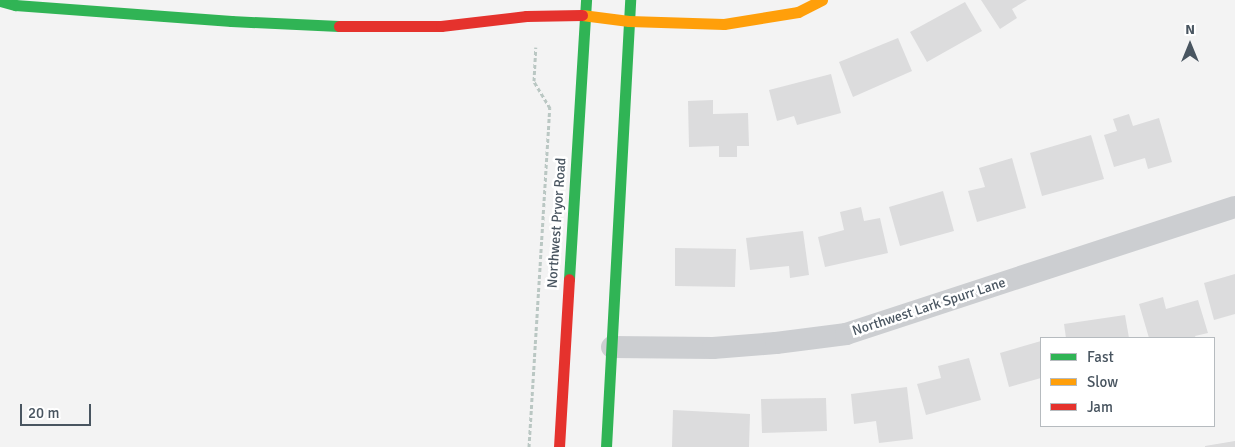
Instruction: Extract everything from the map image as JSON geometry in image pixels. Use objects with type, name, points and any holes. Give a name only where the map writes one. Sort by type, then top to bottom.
[{"type":"main road","name":"Northwest Pryor Road","points":[[559,447],[586,0]]},
{"type":"main road","points":[[606,447],[630,0]]},
{"type":"main road","points":[[0,1],[15,5],[231,21],[362,27],[441,26],[526,16],[585,15],[629,20],[724,24],[822,0]]},
{"type":"street","name":"Northwest Lark Spurr Lane","points":[[612,347],[713,348],[776,344],[846,334],[1235,207]]},
{"type":"path","points":[[529,447],[550,108],[534,81],[536,47]]},
{"type":"building","points":[[981,0],[1027,0],[1012,9],[1017,18],[1000,29]]},
{"type":"building","points":[[965,2],[982,31],[927,62],[910,32]]},
{"type":"building","points":[[898,38],[912,71],[853,97],[839,62]]},
{"type":"building","points":[[831,74],[841,113],[797,125],[794,116],[777,121],[769,90]]},
{"type":"building","points":[[713,100],[713,114],[748,113],[749,146],[737,146],[737,157],[719,157],[719,146],[689,147],[688,101]]},
{"type":"building","points":[[1129,114],[1133,126],[1159,118],[1172,162],[1148,169],[1145,158],[1114,167],[1104,135],[1117,131],[1113,119]]},
{"type":"building","points":[[1091,135],[1104,179],[1042,196],[1030,153]]},
{"type":"building","points":[[1012,158],[1026,208],[977,222],[968,191],[985,187],[979,168]]},
{"type":"building","points":[[943,191],[954,231],[900,246],[889,207]]},
{"type":"building","points":[[861,207],[864,221],[880,218],[888,253],[825,267],[818,237],[844,230],[840,212]]},
{"type":"building","points":[[803,231],[809,275],[790,278],[789,266],[750,270],[746,238]]},
{"type":"building","points":[[675,248],[736,249],[735,287],[675,286]]},
{"type":"building","points":[[1235,274],[1235,314],[1214,320],[1204,283]]},
{"type":"building","points":[[1163,297],[1166,309],[1198,300],[1208,333],[1196,337],[1149,337],[1139,304]]},
{"type":"building","points":[[1125,315],[1129,337],[1066,337],[1064,324]]},
{"type":"building","points":[[1040,341],[1040,378],[1009,387],[1000,353]]},
{"type":"building","points":[[969,358],[981,400],[926,415],[917,384],[941,378],[938,366]]},
{"type":"building","points":[[907,387],[913,439],[879,443],[876,421],[854,424],[851,394]]},
{"type":"building","points":[[826,398],[827,431],[762,433],[761,399]]},
{"type":"building","points":[[673,410],[750,414],[749,447],[672,447]]},
{"type":"building","points":[[1235,441],[1235,447],[1205,447],[1205,446]]},
{"type":"traffic: fast","points":[[569,279],[586,0]]},
{"type":"traffic: fast","points":[[606,447],[630,0]]},
{"type":"traffic: fast","points":[[0,1],[15,5],[231,21],[339,26]]},
{"type":"traffic: slow","points":[[582,15],[629,21],[724,24],[798,12],[822,0]]},
{"type":"traffic: jam","points":[[339,26],[441,26],[526,16],[582,15]]},
{"type":"traffic: jam","points":[[559,447],[569,279]]}]
